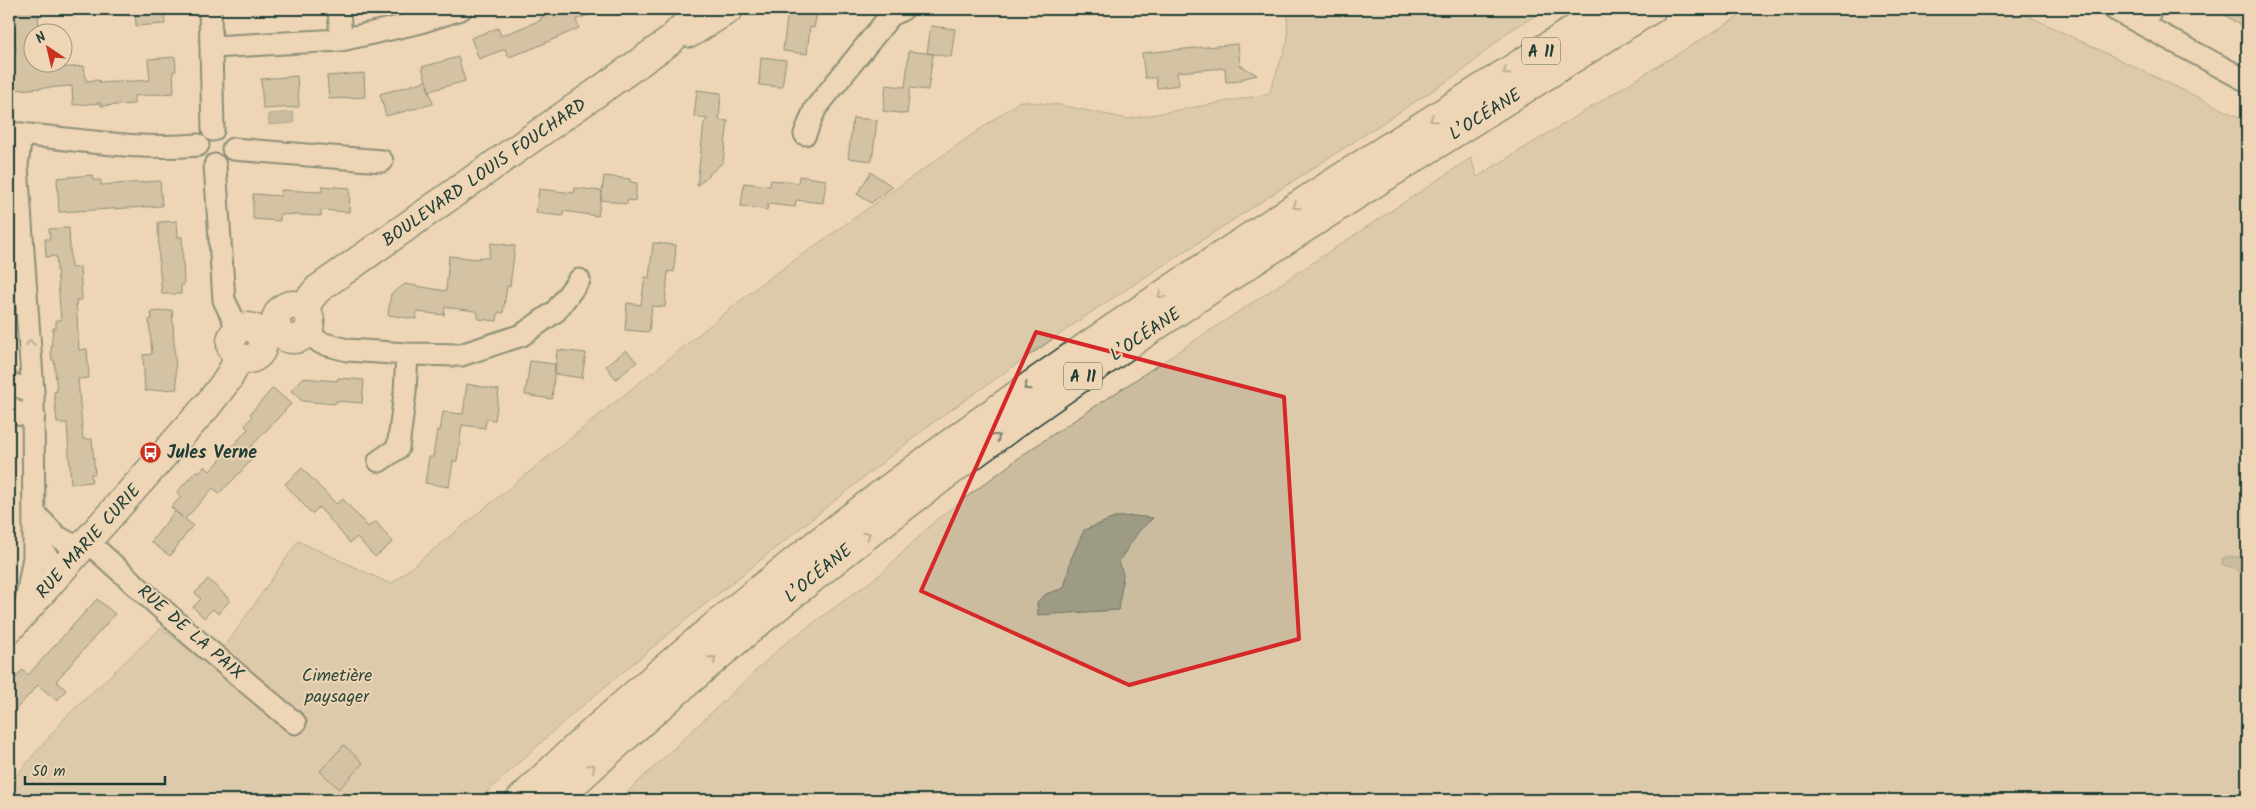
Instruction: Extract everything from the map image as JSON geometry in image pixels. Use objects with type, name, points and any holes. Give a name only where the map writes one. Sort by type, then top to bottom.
[{"type":"main road","name":"BOULEVARD LOUIS FOUCHARD","points":[[248,341],[277,346],[318,289],[670,41],[703,9]]},
{"type":"main road","name":"BOULEVARD LOUIS FOUCHARD","points":[[670,41],[684,37],[729,9]]},
{"type":"main road","name":"L’OCÉANE","points":[[520,800],[585,740],[724,619],[813,547],[967,430],[1112,327],[1243,241],[1607,9]]},
{"type":"main road","name":"L’OCÉANE","points":[[556,800],[651,714],[775,608],[890,517],[1014,425],[1242,270],[1652,9]]},
{"type":"main road","name":"RUE MARIE CURIE","points":[[16,621],[207,406],[228,379],[248,341]]},
{"type":"street","points":[[210,9],[213,130]]},
{"type":"street","points":[[339,9],[341,40]]},
{"type":"street","points":[[212,47],[341,40],[417,23],[461,9]]},
{"type":"street","points":[[805,134],[815,109],[890,16],[903,9]]},
{"type":"street","points":[[2114,9],[2147,16],[2247,81]]},
{"type":"street","points":[[213,130],[224,132],[228,135],[233,149],[225,163],[214,165],[201,159],[198,145],[203,135],[213,130]]},
{"type":"street","points":[[16,621],[34,557],[35,514],[33,392],[15,134],[127,145],[170,147],[198,145]]},
{"type":"street","points":[[233,149],[382,161]]},
{"type":"street","points":[[214,165],[224,300],[248,341]]},
{"type":"street","points":[[293,323],[321,343],[333,347],[406,354],[460,355],[522,335],[556,311],[579,280]]},
{"type":"street","points":[[379,461],[398,448],[406,392],[406,354]]},
{"type":"street","points":[[9,384],[33,392]]},
{"type":"street","points":[[9,406],[19,414],[34,416]]},
{"type":"street","name":"RUE DE LA PAIX","points":[[35,514],[56,536],[83,545],[295,723]]},
{"type":"street","points":[[34,539],[46,557],[61,571]]},
{"type":"highlighted area","points":[[1036,332],[1284,397],[1299,639],[1129,685],[921,591]]},
{"type":"green space","name":"Cimetière paysager","points":[[1287,9],[1546,9],[1508,32],[1464,70],[1090,313],[928,426],[693,614],[571,715],[478,800],[9,800],[9,784],[66,717],[161,628],[211,667],[298,541],[391,584],[761,284],[1020,101],[1060,105],[1128,119],[1269,94],[1288,40]]},
{"type":"green space","points":[[1751,9],[2014,9],[2247,121],[2247,800],[619,800],[783,645],[882,573],[936,520],[1031,449],[1471,158],[1477,177]]},
{"type":"shaded area","points":[[293,112],[294,123],[269,125],[268,114]]},
{"type":"shaded area","points":[[1117,517],[1153,518],[1139,531],[1119,561],[1123,575],[1119,610],[1038,615],[1037,602],[1046,594],[1064,588],[1071,559],[1084,530]]},
{"type":"shaded area","points":[[2229,556],[2247,558],[2247,578],[2234,568],[2222,565],[2222,558]]},
{"type":"building","points":[[13,9],[38,9],[39,22],[22,22],[22,72],[72,72],[72,67],[84,66],[86,81],[99,80],[100,83],[150,80],[148,59],[175,57],[176,71],[173,71],[174,93],[134,96],[134,104],[101,106],[101,103],[73,105],[72,86],[15,90],[13,52],[16,51]]},
{"type":"building","points":[[135,9],[164,9],[165,24],[136,26]]},
{"type":"building","points":[[562,9],[603,9],[576,20],[579,28],[534,48],[509,57],[505,49],[479,59],[471,38],[498,28],[501,36],[541,20],[540,18]]},
{"type":"building","points":[[788,9],[818,9],[814,28],[810,27],[807,54],[783,51]]},
{"type":"building","points":[[2216,9],[2247,9],[2247,30]]},
{"type":"building","points":[[931,26],[955,29],[951,57],[927,53]]},
{"type":"building","points":[[1238,44],[1240,65],[1257,75],[1241,79],[1241,81],[1226,82],[1225,68],[1177,72],[1179,85],[1157,88],[1156,78],[1145,78],[1142,53]]},
{"type":"building","points":[[909,51],[933,54],[928,90],[910,88],[907,114],[883,111],[886,85],[905,87]]},
{"type":"building","points":[[458,57],[465,81],[429,91],[422,67]]},
{"type":"building","points":[[761,57],[786,60],[782,87],[759,85]]},
{"type":"building","points":[[364,73],[365,97],[329,99],[327,76]]},
{"type":"building","points":[[297,76],[299,107],[263,109],[261,79]]},
{"type":"building","points":[[426,81],[433,104],[386,116],[380,94]]},
{"type":"building","points":[[697,90],[721,93],[719,120],[728,121],[723,162],[697,186],[704,123],[708,119],[694,117]]},
{"type":"building","points":[[853,118],[877,120],[872,161],[848,158]]},
{"type":"building","points":[[871,172],[893,187],[871,203],[857,194]]},
{"type":"building","points":[[92,175],[93,180],[101,180],[101,185],[160,181],[162,206],[59,212],[57,178]]},
{"type":"building","points":[[604,176],[630,179],[630,182],[637,183],[635,201],[628,200],[627,204],[601,200]]},
{"type":"building","points":[[799,176],[826,180],[823,203],[796,200],[795,207],[768,204],[767,210],[741,206],[744,183],[770,186],[771,180],[798,183]]},
{"type":"building","points":[[322,186],[350,188],[349,212],[321,210],[321,216],[280,214],[280,221],[253,219],[253,194],[281,196],[281,190],[322,192]]},
{"type":"building","points":[[575,188],[602,191],[598,216],[563,211],[563,216],[536,213],[539,189],[574,193]]},
{"type":"building","points":[[177,221],[178,237],[182,237],[184,285],[181,285],[181,294],[162,294],[158,222]]},
{"type":"building","points":[[69,228],[71,268],[80,267],[82,300],[76,300],[79,350],[87,349],[89,378],[78,379],[83,439],[92,439],[95,474],[91,474],[92,482],[71,484],[67,423],[57,423],[54,392],[57,391],[54,360],[52,360],[51,351],[53,328],[56,328],[56,320],[61,320],[56,256],[46,257],[45,239],[50,239],[49,229]]},
{"type":"building","points":[[491,243],[515,246],[510,286],[507,286],[503,313],[498,312],[497,321],[478,319],[478,313],[475,311],[445,307],[444,315],[417,312],[416,319],[388,315],[391,294],[405,284],[446,291],[449,256],[489,258]]},
{"type":"building","points":[[653,243],[676,245],[674,272],[668,271],[665,307],[652,306],[649,332],[625,330],[627,303],[641,305],[645,277],[649,278]]},
{"type":"building","points":[[172,310],[177,389],[145,391],[143,355],[152,354],[149,320],[152,319],[151,312]]},
{"type":"building","points":[[557,350],[586,353],[582,378],[555,374]]},
{"type":"building","points":[[626,350],[637,362],[616,379],[606,366]]},
{"type":"building","points":[[530,361],[555,364],[552,399],[525,395]]},
{"type":"building","points":[[303,378],[337,381],[338,378],[364,380],[362,403],[336,401],[335,404],[302,401],[291,391]]},
{"type":"building","points":[[467,384],[499,390],[495,420],[486,419],[485,428],[462,425],[457,461],[453,461],[449,487],[425,483],[429,457],[433,457],[437,430],[440,431],[443,412],[463,414]]},
{"type":"building","points":[[273,388],[291,404],[247,451],[254,457],[233,480],[219,493],[213,488],[185,519],[193,525],[170,556],[151,542],[175,511],[183,518],[171,507],[181,497],[177,492],[197,470],[199,472],[205,466],[210,471],[248,429],[245,425],[252,417],[250,414]]},
{"type":"building","points":[[302,468],[336,504],[343,499],[368,527],[375,521],[393,542],[375,557],[357,537],[350,543],[319,507],[312,514],[285,484]]},
{"type":"building","points":[[208,579],[230,600],[218,614],[213,609],[204,618],[193,607],[201,599],[195,593]]},
{"type":"building","points":[[97,599],[115,614],[56,681],[66,690],[57,701],[38,685],[9,717],[9,670],[17,677],[22,670],[28,675]]},
{"type":"building","points":[[344,745],[363,763],[339,789],[320,771]]},
{"type":"place","name":"Jules Verne","points":[[151,452]]}]
